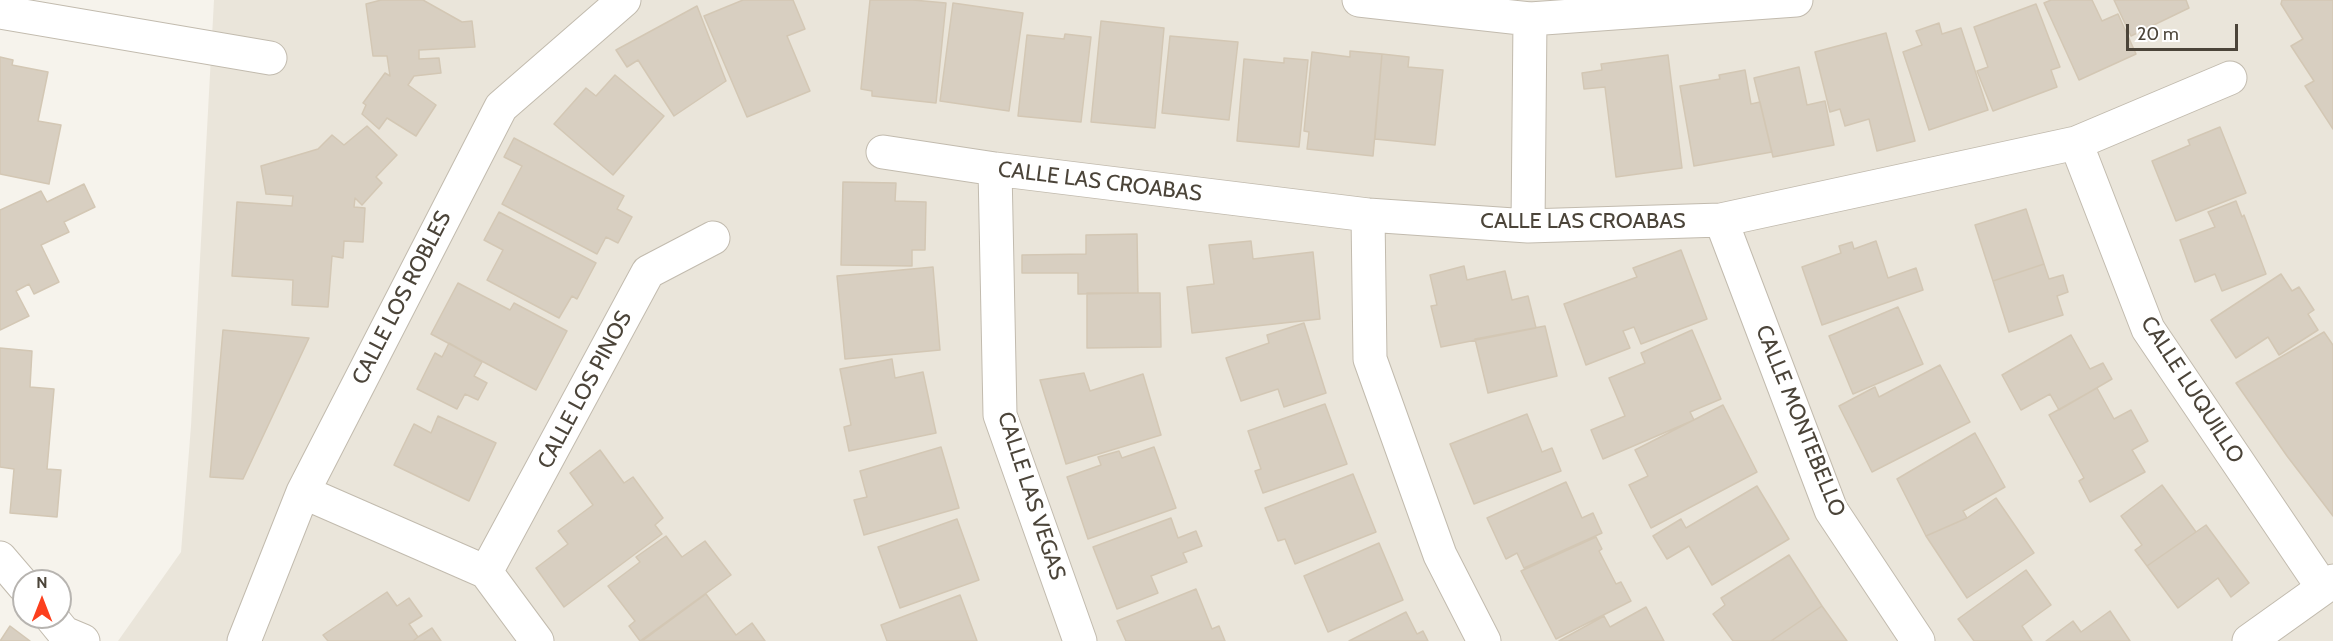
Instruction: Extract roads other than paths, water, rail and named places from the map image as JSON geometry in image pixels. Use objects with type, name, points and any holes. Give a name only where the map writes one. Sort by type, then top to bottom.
[{"type":"street","name":"CALLE LOS ROBLES","points":[[244,641],[303,492],[501,107],[624,0]]},
{"type":"street","points":[[1359,0],[1530,19],[1796,0]]},
{"type":"street","points":[[0,12],[270,58]]},
{"type":"street","points":[[1528,226],[1530,19]]},
{"type":"street","name":"CALLE LAS CROABAS","points":[[883,152],[995,169],[1368,215],[1528,226],[1721,220],[2076,143],[2230,78]]},
{"type":"street","name":"CALLE LUQUILLO","points":[[2076,143],[2148,329],[2328,584]]},
{"type":"street","name":"CALLE LAS VEGAS","points":[[995,169],[1000,415],[1080,641]]},
{"type":"street","points":[[1368,215],[1370,359],[1440,555],[1484,641]]},
{"type":"street","name":"CALLE MONTEBELLO","points":[[1721,220],[1831,510],[1918,641]]},
{"type":"street","name":"CALLE LOS PINOS","points":[[486,572],[648,272],[713,238]]},
{"type":"street","points":[[303,492],[486,572],[537,641]]},
{"type":"street","points":[[0,558],[12,572]]},
{"type":"street","points":[[2249,641],[2328,584]]},
{"type":"street","points":[[61,629],[64,633],[83,641]]}]
